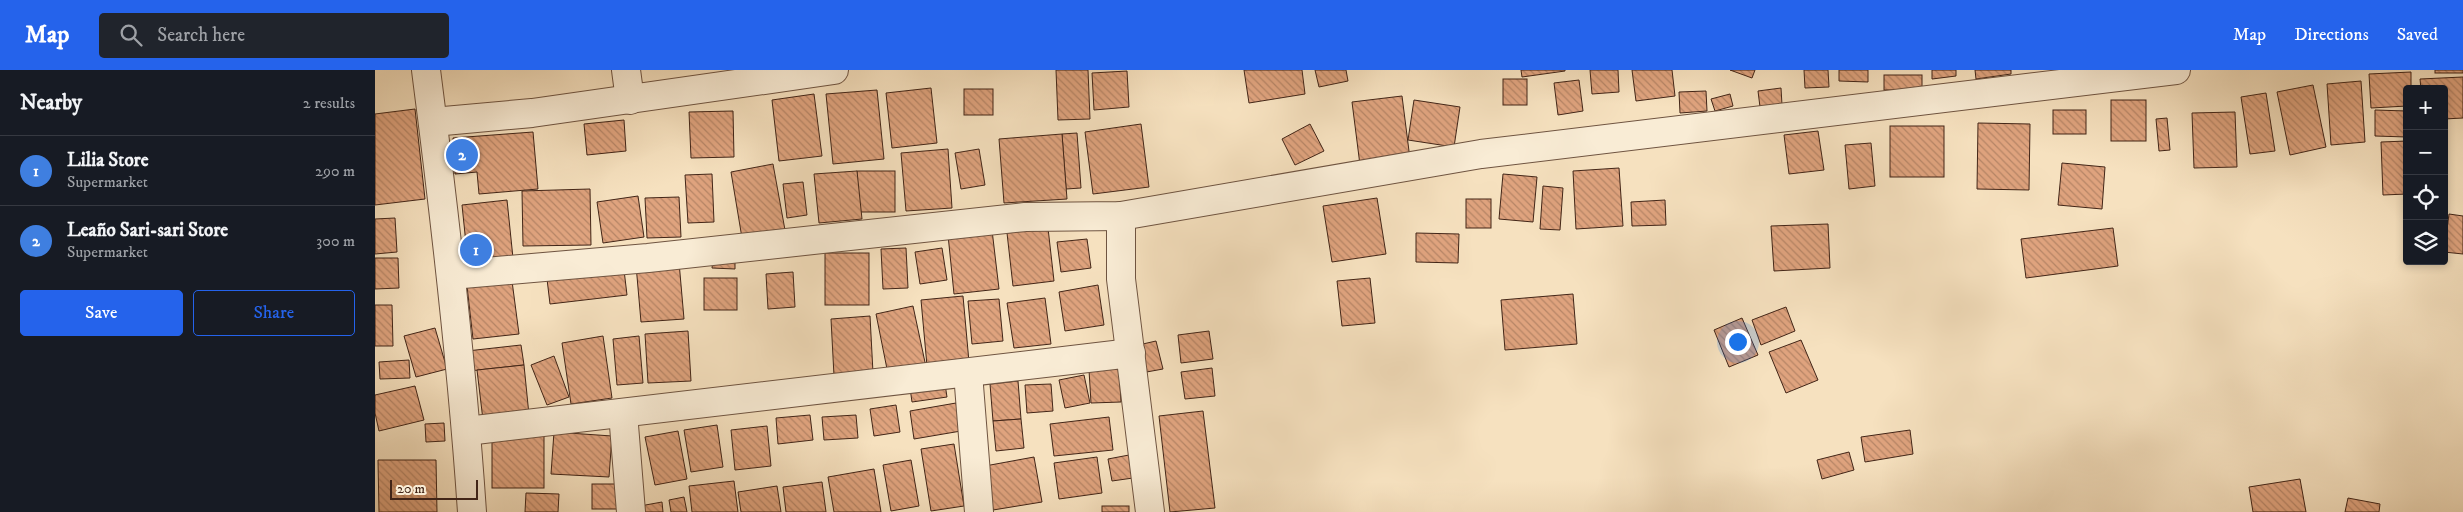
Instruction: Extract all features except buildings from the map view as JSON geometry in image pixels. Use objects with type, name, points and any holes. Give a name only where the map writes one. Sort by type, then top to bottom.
[{"type":"street","points":[[426,70],[451,275],[467,431],[472,512]]},
{"type":"street","points":[[626,70],[630,100]]},
{"type":"street","points":[[433,122],[532,113],[829,70]]},
{"type":"street","points":[[451,275],[649,258],[1025,217],[1121,216],[1481,154],[2175,70]]},
{"type":"street","points":[[1121,216],[1121,279],[1150,512]]},
{"type":"street","points":[[467,431],[968,374],[1131,353]]},
{"type":"street","points":[[968,374],[979,512]]},
{"type":"street","points":[[623,413],[631,512]]},
{"type":"place","name":"Leaño Sari-sari Store","points":[[462,155]]},
{"type":"place","name":"Lilia Store","points":[[476,250]]}]
